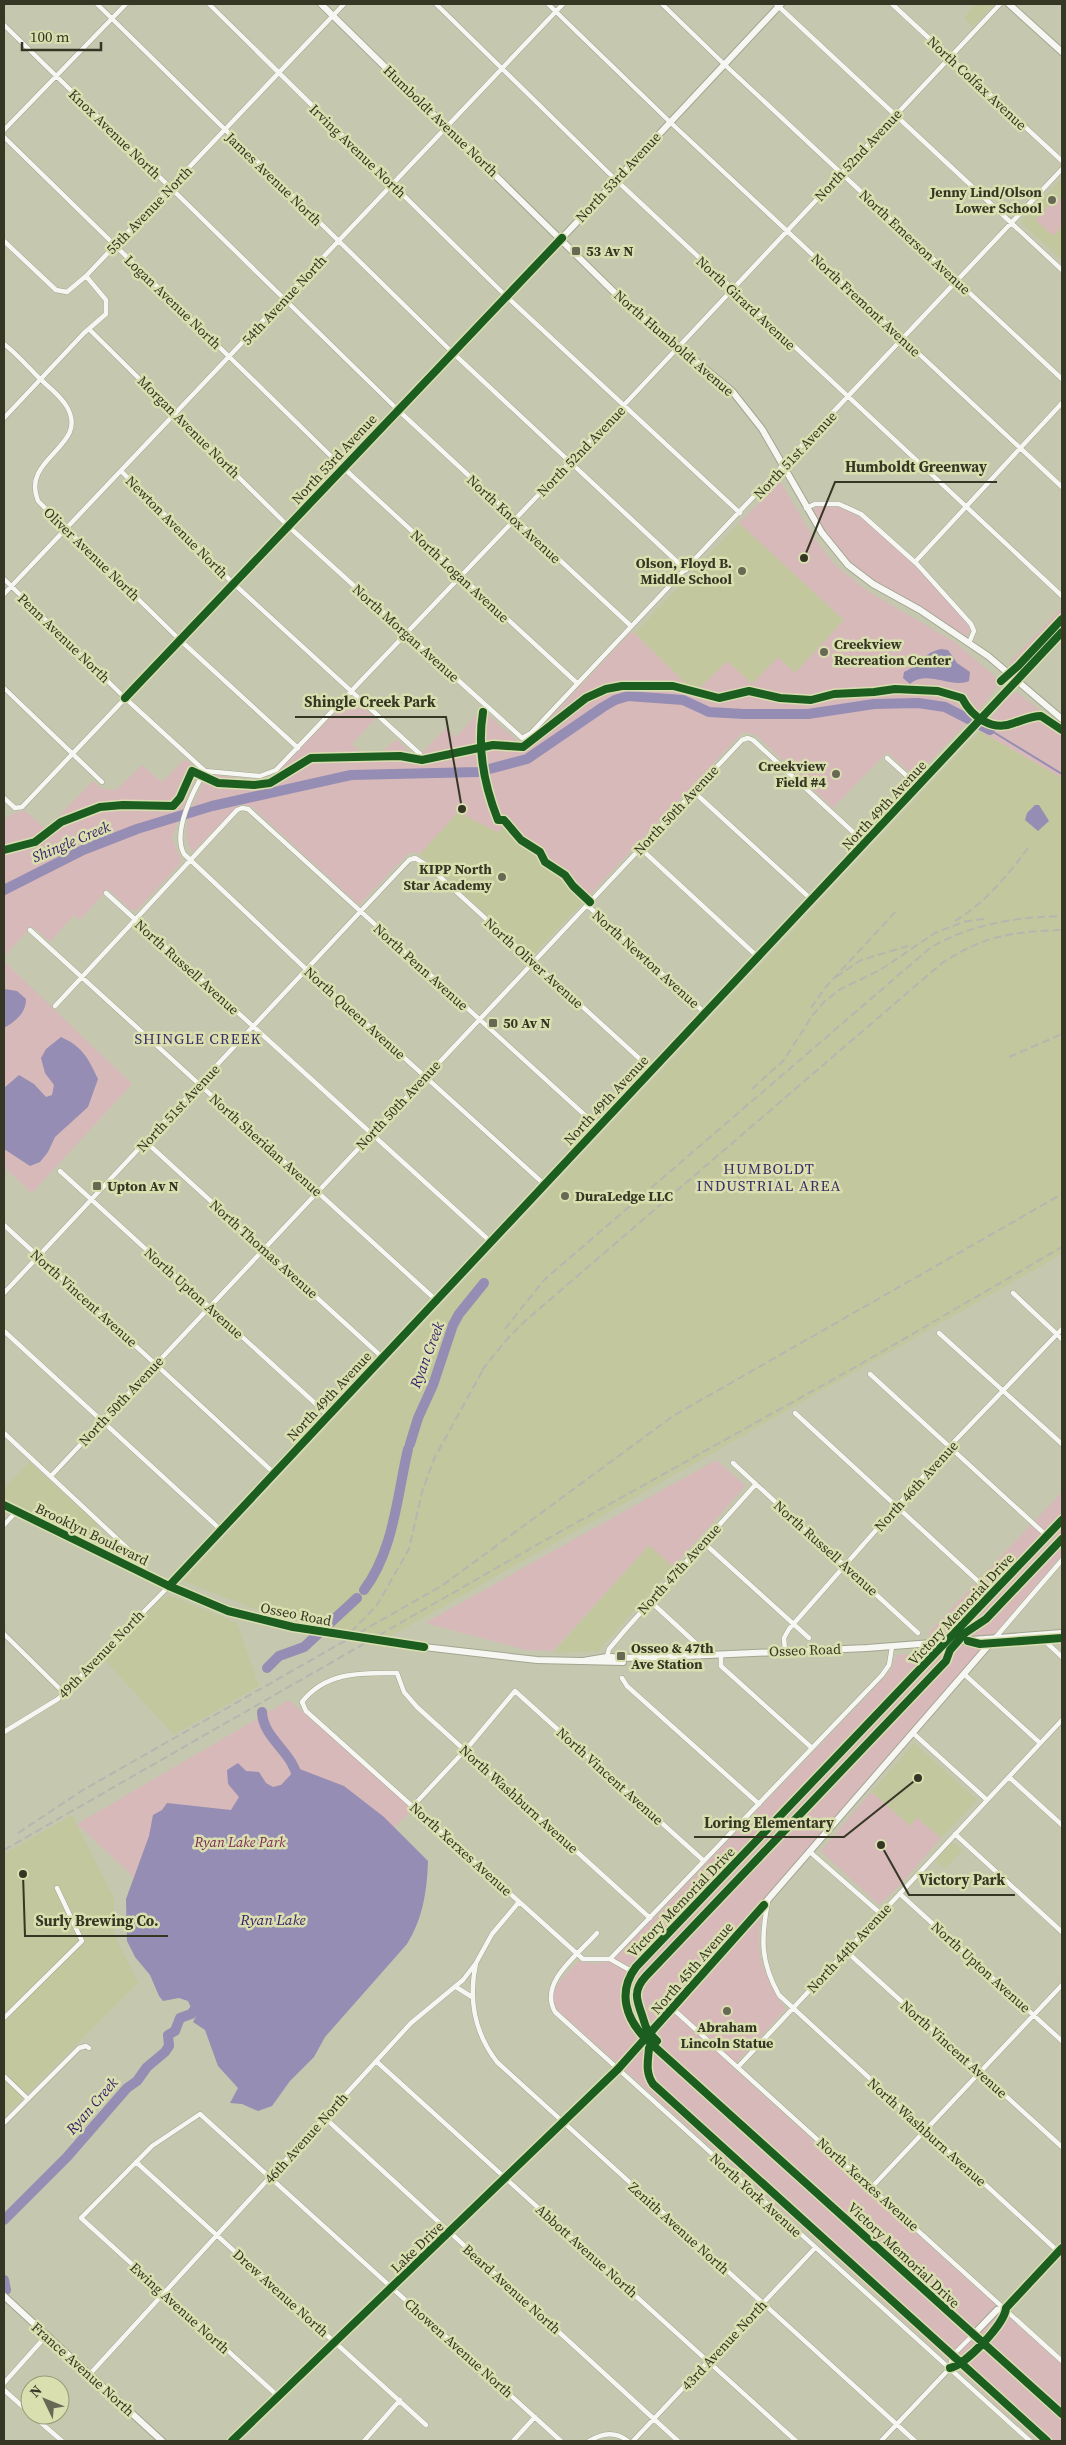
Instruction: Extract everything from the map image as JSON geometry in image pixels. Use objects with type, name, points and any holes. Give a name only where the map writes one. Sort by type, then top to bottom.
[{"type":"street","name":"James Avenue North","points":[[97,4],[452,354],[686,570]]},
{"type":"street","points":[[4,130],[126,4]]},
{"type":"street","name":"Irving Avenue North","points":[[209,4],[507,297],[740,513]]},
{"type":"street","name":"Humboldt Avenue North","points":[[321,4],[562,238]]},
{"type":"street","name":"55th Avenue North","points":[[86,276],[344,4]]},
{"type":"street","name":"North Girard Avenue","points":[[436,4],[616,180],[965,508],[1062,596]]},
{"type":"street","name":"North Fremont Avenue","points":[[548,4],[670,122],[1062,487]]},
{"type":"street","name":"54th Avenue North","points":[[4,594],[564,4]]},
{"type":"street","name":"North Emerson Avenue","points":[[662,4],[1062,379]]},
{"type":"street","name":"North Colfax Avenue","points":[[892,4],[1062,162]]},
{"type":"street","name":"North 52nd Avenue","points":[[205,771],[253,775],[268,774],[276,770],[624,405],[1000,4]]},
{"type":"street","points":[[1009,4],[1062,52]]},
{"type":"street","points":[[778,5],[1062,270]]},
{"type":"street","name":"North 53rd Avenue","points":[[4,798],[14,808],[22,807],[507,297],[778,5]]},
{"type":"street","name":"Knox Avenue North","points":[[4,25],[398,410]]},
{"type":"street","name":"Logan Avenue North","points":[[4,137],[343,468]]},
{"type":"street","name":"North 51st Avenue","points":[[524,737],[740,513],[1062,169]]},
{"type":"street","name":"North Humboldt Avenue","points":[[562,238],[619,297],[714,375],[748,410],[767,436],[806,508],[836,552],[861,576],[920,610],[988,656],[1016,682],[1062,719]]},
{"type":"street","points":[[4,241],[56,290],[66,292],[86,276],[103,296],[108,310],[104,318],[89,329],[4,418]]},
{"type":"street","name":"Morgan Avenue North","points":[[89,329],[288,526]]},
{"type":"street","name":"Oliver Avenue North","points":[[4,344],[67,407],[71,422],[67,438],[38,470],[35,478],[35,493],[43,507],[180,640]]},
{"type":"street","points":[[915,562],[1062,403]]},
{"type":"street","name":"North Knox Avenue","points":[[398,410],[631,626]]},
{"type":"street","name":"North Logan Avenue","points":[[343,468],[577,683]]},
{"type":"street","name":"Newton Avenue North","points":[[121,471],[234,583]]},
{"type":"street","points":[[806,508],[813,504],[826,504],[852,509],[890,539],[915,562],[971,624],[974,631],[969,643]]},
{"type":"street","name":"North Morgan Avenue","points":[[288,526],[519,736],[524,737]]},
{"type":"street","name":"Penn Avenue North","points":[[4,579],[125,698]]},
{"type":"street","points":[[234,583],[420,754]]},
{"type":"street","name":"North 49th Avenue","points":[[169,1586],[1062,632]]},
{"type":"street","points":[[180,640],[298,748]]},
{"type":"street","points":[[4,688],[102,782]]},
{"type":"street","points":[[55,1006],[190,861],[179,844],[181,829],[191,799],[205,771],[125,698]]},
{"type":"street","name":"North 50th Avenue","points":[[51,1476],[742,740],[748,738],[753,740],[865,843]]},
{"type":"street","points":[[887,758],[918,786]]},
{"type":"street","points":[[694,792],[812,900]]},
{"type":"street","name":"North Penn Avenue","points":[[190,861],[237,810],[242,808],[248,809],[598,1127]]},
{"type":"street","points":[[640,848],[758,957]]},
{"type":"street","name":"North 51st Avenue","points":[[4,1293],[409,860],[415,858]]},
{"type":"street","name":"North Oliver Avenue","points":[[415,858],[428,866],[652,1070]]},
{"type":"street","name":"North Queen Avenue","points":[[190,861],[307,970],[544,1184]]},
{"type":"street","name":"North Russell Avenue","points":[[106,893],[491,1242]]},
{"type":"street","name":"North Newton Avenue","points":[[587,905],[705,1013]]},
{"type":"street","name":"North Sheridan Avenue","points":[[30,930],[436,1300]]},
{"type":"street","name":"North Thomas Avenue","points":[[146,1142],[382,1357]]},
{"type":"street","name":"North Upton Avenue","points":[[60,1171],[328,1415]]},
{"type":"street","name":"North Vincent Avenue","points":[[4,1225],[274,1473]]},
{"type":"street","points":[[1013,1293],[1062,1339]]},
{"type":"street","name":"North 46th Avenue","points":[[785,1651],[786,1634],[794,1624],[949,1447],[1062,1329]]},
{"type":"street","points":[[4,1331],[221,1530]]},
{"type":"street","points":[[939,1333],[1062,1444]]},
{"type":"street","points":[[870,1374],[1047,1536]]},
{"type":"street","points":[[795,1414],[898,1506],[992,1594]]},
{"type":"street","points":[[4,1432],[141,1561],[140,1571]]},
{"type":"street","name":"North Russell Avenue","points":[[734,1463],[918,1633]]},
{"type":"street","name":"North 47th Avenue","points":[[607,1657],[609,1648],[756,1484]]},
{"type":"street","name":"Brooklyn Boulevard","points":[[4,1505],[169,1586]]},
{"type":"street","points":[[4,1525],[16,1512]]},
{"type":"street","name":"Victory Memorial Drive","points":[[1062,1520],[633,1972],[626,1988],[625,2004],[631,2020],[646,2039],[1062,2414]]},
{"type":"street","points":[[704,1543],[809,1638]]},
{"type":"street","name":"North 45th Avenue","points":[[618,2069],[810,1852],[1062,1560]]},
{"type":"street","name":"Osseo Road","points":[[169,1586],[228,1611],[293,1627],[424,1647],[515,1658],[632,1662],[642,1658]]},
{"type":"street","name":"49th Avenue North","points":[[4,1732],[58,1699],[169,1586]]},
{"type":"street","points":[[650,1602],[701,1648],[700,1656]]},
{"type":"street","name":"Osseo Road","points":[[992,1641],[1062,1633]]},
{"type":"street","points":[[4,1634],[64,1693]]},
{"type":"street","name":"Osseo Road","points":[[583,1661],[607,1657],[700,1656],[946,1642],[1062,1638]]},
{"type":"street","points":[[1047,1639],[1047,1643],[1062,1657]]},
{"type":"street","name":"Victory Memorial Drive","points":[[610,1959],[882,1675],[889,1665],[892,1646]]},
{"type":"street","points":[[721,1655],[721,1666],[812,1748]]},
{"type":"street","name":"North Washburn Avenue","points":[[302,1702],[306,1696],[325,1683],[348,1673],[397,1673],[410,1700],[650,1918]]},
{"type":"street","points":[[964,1674],[1040,1743]]},
{"type":"street","points":[[622,1678],[627,1686],[759,1804]]},
{"type":"street","name":"North Vincent Avenue","points":[[465,1750],[516,1692],[704,1861]]},
{"type":"street","name":"North Xerxes Avenue","points":[[302,1702],[306,1711],[578,1955]]},
{"type":"street","name":"North 44th Avenue","points":[[738,2067],[1062,1720]]},
{"type":"street","points":[[913,1733],[987,1800]]},
{"type":"street","points":[[413,1806],[465,1750]]},
{"type":"street","points":[[1008,1777],[1062,1825]]},
{"type":"street","points":[[955,1834],[1062,1932]]},
{"type":"street","points":[[810,1852],[881,1914]]},
{"type":"street","points":[[4,2018],[82,1941],[57,1888]]},
{"type":"street","name":"North Upton Avenue","points":[[900,1894],[1062,2041]]},
{"type":"street","name":"North Washburn Avenue","points":[[768,1900],[762,1943],[764,1959],[778,1995],[925,2131],[1061,2252]]},
{"type":"street","name":"46th Avenue North","points":[[89,2375],[422,2012],[456,1987],[476,1963],[492,1934],[519,1902]]},
{"type":"street","name":"North York Avenue","points":[[597,1933],[552,1984],[551,2006],[560,2018],[1030,2441]]},
{"type":"street","name":"North Vincent Avenue","points":[[846,1951],[1062,2147]]},
{"type":"street","points":[[578,1955],[587,1960],[610,1959],[633,1972]]},
{"type":"street","name":"Zenith Avenue North","points":[[476,1963],[472,1997],[481,2037],[497,2062],[914,2441]]},
{"type":"street","points":[[872,2188],[1062,1985]]},
{"type":"street","points":[[456,1987],[472,1997]]},
{"type":"street","name":"North Xerxes Avenue","points":[[672,2008],[1006,2308],[1062,2361]]},
{"type":"street","points":[[4,2123],[79,2048],[86,2046],[89,2048]]},
{"type":"street","name":"Abbott Avenue North","points":[[376,2061],[796,2441]]},
{"type":"street","name":"Lake Drive","points":[[232,2441],[393,2288],[618,2069]]},
{"type":"street","points":[[4,2076],[28,2098]]},
{"type":"street","name":"Chowen Avenue North","points":[[136,2162],[165,2136],[200,2114],[561,2441]]},
{"type":"street","name":"Beard Avenue North","points":[[325,2118],[678,2441]]},
{"type":"street","name":"Ewing Avenue North","points":[[136,2162],[81,2218],[279,2397]]},
{"type":"street","name":"Drew Avenue North","points":[[136,2162],[426,2425]]},
{"type":"street","name":"43rd Avenue North","points":[[633,2441],[815,2248]]},
{"type":"street","points":[[881,2441],[950,2368],[958,2366],[982,2343],[1004,2318],[1006,2308],[1061,2252]]},
{"type":"street","name":"France Avenue North","points":[[4,2296],[162,2441]]},
{"type":"street","points":[[950,2368],[952,2356],[996,2310],[1006,2308]]},
{"type":"street","points":[[4,2383],[46,2336]]},
{"type":"street","points":[[4,2390],[20,2404]]},
{"type":"street","points":[[364,2441],[400,2400]]},
{"type":"street","points":[[512,2441],[535,2417]]},
{"type":"street","points":[[44,2425],[62,2441]]},
{"type":"street","points":[[589,2441],[600,2435],[611,2433],[622,2436],[628,2441]]},
{"type":"shaded area","points":[[976,4],[994,4],[973,27],[964,18]]},
{"type":"shaded area","name":"Jenny Lind/Olson Lower School","points":[[1062,178],[1062,260],[1021,222]]},
{"type":"shaded area","name":"Olson, Floyd B. Middle School","points":[[739,523],[844,620],[795,673],[752,684],[695,693],[635,633]]},
{"type":"shaded area","points":[[980,731],[1062,778],[1062,1254],[391,1636],[297,1621],[258,1610],[183,1581]]},
{"type":"shaded area","name":"KIPP North Star Academy","points":[[458,812],[503,828],[584,901],[534,954],[529,954],[420,854]]},
{"type":"shaded area","points":[[29,1462],[98,1524],[85,1538],[4,1498],[4,1489]]},
{"type":"shaded area","points":[[649,1545],[673,1567],[598,1651],[553,1653]]},
{"type":"shaded area","points":[[170,1596],[237,1623],[259,1686],[174,1735],[103,1658],[161,1599]]},
{"type":"shaded area","points":[[914,1743],[977,1800],[941,1838],[918,1818],[910,1826],[872,1792]]},
{"type":"shaded area","points":[[72,1815],[114,1898],[114,1934],[138,1983],[4,2117],[4,1854]]},
{"type":"shaded area","points":[[952,1842],[963,1850],[945,1869],[935,1860]]},
{"type":"green space","points":[[1057,197],[1062,201],[1062,226],[1053,236],[1036,220]]},
{"type":"green space","points":[[780,481],[812,535],[836,566],[869,592],[955,642],[998,679],[999,684],[980,709],[915,777],[887,752],[833,808],[756,735],[743,732],[584,901],[503,828],[497,832],[458,812],[420,854],[415,852],[408,854],[359,905],[251,806],[240,804],[192,852],[186,833],[187,823],[208,774],[255,780],[270,778],[350,699],[354,698],[376,718],[352,744],[362,753],[379,755],[397,739],[412,755],[420,755],[446,728],[456,737],[482,709],[514,738],[523,743],[531,738],[632,631],[695,693],[727,661],[752,684],[778,657],[795,673],[844,620],[739,523]]},
{"type":"green space","points":[[836,506],[853,513],[870,524],[925,576],[968,623],[970,629],[968,637],[925,610],[872,581],[851,565],[824,533],[812,511],[816,507]]},
{"type":"green space","points":[[1062,607],[1062,623],[1021,668],[1009,663]]},
{"type":"green space","points":[[1018,693],[1062,727],[1062,778],[980,731],[1010,694]]},
{"type":"green space","points":[[185,759],[198,770],[172,838],[181,860],[179,865],[137,910],[132,911],[108,889],[80,920],[74,915],[50,942],[32,926],[4,957],[4,821],[11,814],[24,810],[46,829],[93,781],[102,789],[116,790],[142,765],[162,782]]},
{"type":"green space","points":[[4,961],[132,1084],[32,1193],[4,1167]]},
{"type":"green space","points":[[716,1460],[745,1485],[744,1488],[673,1567],[649,1545],[553,1651],[526,1650],[425,1623]]},
{"type":"green space","points":[[1062,1492],[1062,1555],[767,1901],[761,1921],[759,1948],[765,1973],[786,2009],[732,2067],[1062,2365],[1062,2441],[1037,2441],[562,2014],[556,2007],[554,1992],[567,1972],[579,1961],[598,1964],[621,1952],[868,1695],[891,1670],[896,1655],[930,1653],[929,1632]]},
{"type":"green space","name":"Ryan Lake Park","points":[[289,1700],[413,1809],[242,1978],[77,1824]]},
{"type":"green space","points":[[871,1792],[910,1826],[917,1818],[941,1838],[900,1885],[879,1905],[821,1851]]},
{"type":"water","points":[[941,649],[948,650],[957,663],[970,672],[969,681],[955,683],[924,678],[910,684],[903,678],[904,672],[915,666],[925,656]]},
{"type":"water","points":[[1035,805],[1039,805],[1049,821],[1038,831],[1025,820],[1027,813]]},
{"type":"water","points":[[4,989],[17,991],[26,999],[26,1004],[20,1016],[4,1028]]},
{"type":"water","points":[[61,1037],[80,1049],[98,1079],[88,1107],[55,1137],[48,1152],[40,1162],[30,1166],[4,1149],[4,1088],[19,1075],[34,1084],[46,1097],[52,1095],[54,1085],[45,1073],[41,1058],[46,1049]]},
{"type":"water","name":"Ryan Lake","points":[[238,1763],[246,1771],[259,1772],[266,1783],[273,1787],[281,1785],[297,1768],[344,1786],[384,1817],[428,1861],[427,1883],[423,1904],[417,1924],[407,1944],[325,2037],[314,2057],[290,2081],[272,2106],[258,2111],[242,2104],[230,2103],[238,2088],[218,2066],[205,2030],[193,2022],[197,2014],[193,2012],[188,2001],[179,1998],[163,2001],[150,1975],[135,1957],[127,1941],[126,1899],[149,1836],[153,1815],[162,1810],[167,1803],[231,1810],[239,1797],[228,1784],[227,1770]]},
{"type":"waterway","name":"Shingle Creek","points":[[4,890],[83,850],[137,829],[212,806],[351,775],[478,772],[527,759],[603,707],[615,700],[628,696],[683,700],[709,712],[744,714],[808,714],[874,704],[918,703],[945,707],[990,730]]},
{"type":"waterway","name":"Shingle Creek","points":[[990,730],[1062,774]]},
{"type":"waterway","name":"Ryan Creek","points":[[410,1444],[418,1418],[433,1385],[453,1325],[459,1314],[484,1283]]},
{"type":"waterway","name":"Ryan Creek","points":[[364,1590],[382,1558],[388,1540],[408,1449]]},
{"type":"waterway","name":"Ryan Creek","points":[[267,1668],[279,1656],[304,1647],[357,1598]]},
{"type":"waterway","name":"Ryan Creek","points":[[262,1712],[268,1731],[291,1762],[298,1782]]},
{"type":"waterway","name":"Ryan Creek","points":[[4,2220],[67,2157],[127,2088],[137,2081],[147,2067],[165,2052],[169,2046],[168,2035],[175,2031],[180,2018],[191,2014],[200,2003]]},
{"type":"waterway","name":"Ryan Creek","points":[[4,2280],[6,2290]]},
{"type":"railway","points":[[955,921],[977,905],[996,887],[1030,845]]},
{"type":"railway","points":[[811,1008],[824,989],[897,910]]},
{"type":"railway","points":[[505,1329],[544,1280],[930,948],[961,933],[994,923],[1062,916]]},
{"type":"railway","points":[[752,1089],[784,1060],[812,1016],[824,1002],[839,990],[880,970],[935,933],[963,922],[988,918]]},
{"type":"railway","points":[[482,1370],[508,1338],[525,1321],[942,963],[972,946],[999,937],[1028,932],[1062,930]]},
{"type":"railway","points":[[836,977],[861,960],[908,946]]},
{"type":"railway","points":[[1009,1057],[1062,1034]]},
{"type":"railway","points":[[18,1833],[83,1790],[443,1585],[673,1416],[1062,1194]]},
{"type":"railway","points":[[4,1850],[540,1543],[859,1365],[1062,1247]]},
{"type":"railway","points":[[351,1632],[377,1605],[409,1549],[422,1492],[434,1459],[485,1366]]},
{"type":"cycle path","points":[[125,698],[562,238]]},
{"type":"cycle path","points":[[1001,681],[1018,666],[1062,619]]},
{"type":"cycle path","points":[[169,1586],[1062,632]]},
{"type":"cycle path","points":[[4,850],[35,842],[61,822],[100,807],[123,805],[173,806],[180,798],[192,771],[218,783],[254,785],[270,783],[311,758],[400,756],[422,760],[493,745],[523,747],[586,698],[606,689],[622,686],[673,686],[719,698],[749,691],[780,698],[811,700],[834,694],[895,689],[938,691],[962,698],[977,717],[991,724],[998,726],[1006,725],[1031,717],[1041,716],[1062,730]]},
{"type":"cycle path","points":[[483,712],[481,753],[489,794],[498,820],[504,820],[521,840],[540,852],[545,862],[565,875],[573,886],[590,902]]},
{"type":"cycle path","points":[[4,1505],[169,1586],[228,1611],[293,1627],[424,1647]]},
{"type":"cycle path","points":[[1062,1520],[636,1967],[630,1976],[626,1995],[626,2005],[633,2023],[646,2039],[1062,2414]]},
{"type":"cycle path","points":[[1047,2441],[653,2084],[648,2071],[648,2057],[649,2048],[657,2041],[646,2027],[638,2004],[637,1990],[646,1976],[946,1661],[950,1650],[965,1633],[986,1619],[1062,1539]]},
{"type":"cycle path","points":[[968,1641],[980,1644],[1062,1638]]},
{"type":"cycle path","points":[[232,2441],[618,2069],[764,1905]]},
{"type":"cycle path","points":[[950,2368],[965,2360],[983,2343],[999,2324],[1006,2308],[1062,2248]]},
{"type":"place","name":"Jenny Lind/Olson Lower School","points":[[1052,200]]},
{"type":"place","name":"53 Av N","points":[[576,251]]},
{"type":"place","name":"Humboldt Greenway","points":[[804,558]]},
{"type":"place","name":"Olson, Floyd B. Middle School","points":[[742,571]]},
{"type":"place","name":"Creekview Recreation Center","points":[[824,652]]},
{"type":"place","name":"Creekview Field #4","points":[[836,774]]},
{"type":"place","name":"Shingle Creek Park","points":[[462,809]]},
{"type":"place","name":"KIPP North Star Academy","points":[[502,877]]},
{"type":"place","name":"50 Av N","points":[[493,1023]]},
{"type":"place","name":"Upton Av N","points":[[97,1186]]},
{"type":"place","name":"DuraLedge LLC","points":[[565,1196]]},
{"type":"place","name":"Osseo & 47th Ave Station","points":[[621,1656]]},
{"type":"place","name":"Loring Elementary","points":[[918,1778]]},
{"type":"place","name":"Victory Park","points":[[881,1845]]},
{"type":"place","name":"Surly Brewing Co.","points":[[23,1874]]},
{"type":"place","name":"Abraham Lincoln Statue","points":[[727,2011]]},
{"type":"district","name":"SHINGLE CREEK","points":[[198,1039]]},
{"type":"district","name":"HUMBOLDT INDUSTRIAL AREA","points":[[769,1178]]}]
